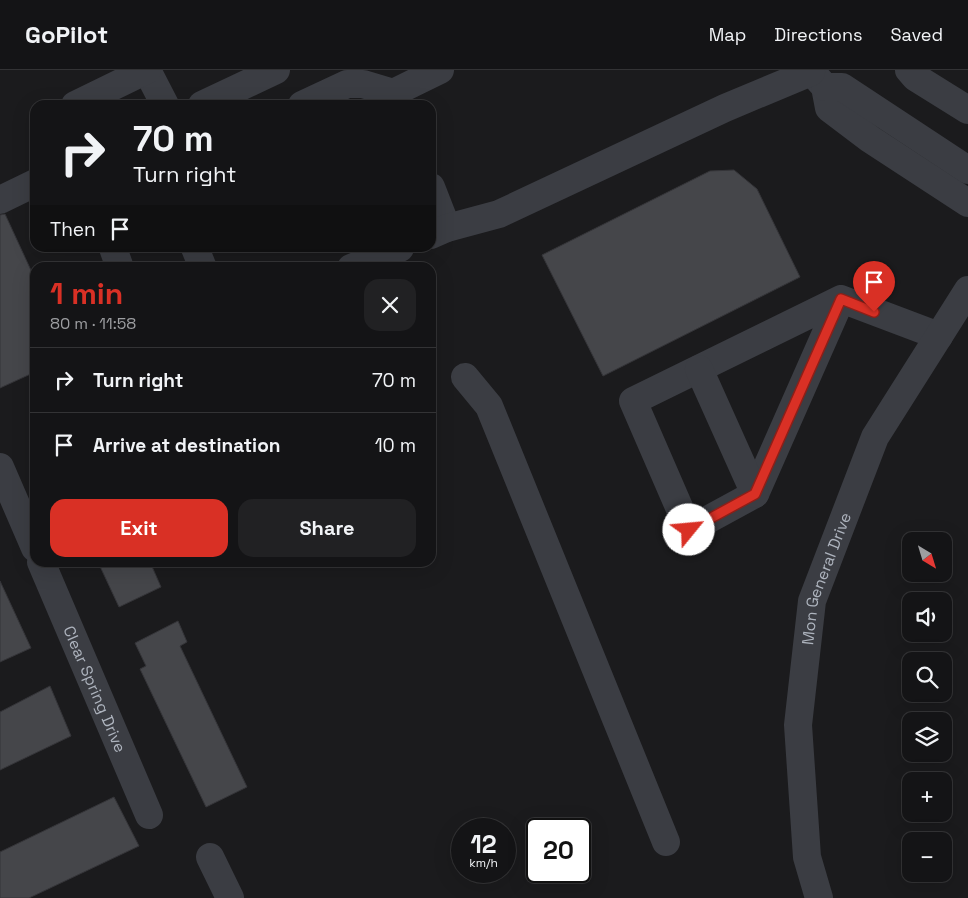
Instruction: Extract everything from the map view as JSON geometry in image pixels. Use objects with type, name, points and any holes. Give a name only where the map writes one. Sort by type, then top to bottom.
[{"type":"street","points":[[85,100],[147,70],[162,100]]},
{"type":"street","points":[[213,100],[276,70]]},
{"type":"street","points":[[313,100],[347,84],[363,84],[396,99],[440,70]]},
{"type":"street","points":[[909,70],[915,77],[968,110]]},
{"type":"street","points":[[436,214],[439,231],[499,214],[725,108],[815,76],[842,87],[968,170]]},
{"type":"street","points":[[815,76],[829,108],[870,138],[968,203]]},
{"type":"street","points":[[0,200],[30,186]]},
{"type":"street","points":[[365,262],[390,252]]},
{"type":"street","name":"Mon General Drive","points":[[819,898],[807,857],[798,725],[812,601],[875,437],[968,290]]},
{"type":"street","points":[[841,299],[755,494],[689,530],[633,401],[841,299],[939,336]]},
{"type":"street","points":[[699,369],[755,494]]},
{"type":"street","points":[[465,377],[489,406],[666,842]]},
{"type":"street","points":[[0,467],[30,536]]},
{"type":"street","name":"Clear Spring Drive","points":[[43,567],[149,815]]},
{"type":"street","points":[[210,857],[230,898]]},
{"type":"building","points":[[734,170],[757,189],[800,277],[603,376],[542,255],[710,171]]},
{"type":"building","points":[[5,214],[30,268],[30,374],[0,388],[0,215]]},
{"type":"building","points":[[100,567],[152,567],[161,587],[119,607]]},
{"type":"building","points":[[0,581],[31,648],[0,662]]},
{"type":"building","points":[[178,621],[187,642],[180,646],[247,787],[206,807],[140,669],[146,666],[135,643]]},
{"type":"building","points":[[50,686],[71,736],[0,770],[0,712]]},
{"type":"building","points":[[114,797],[139,846],[29,898],[0,898],[0,852]]},
{"type":"route","points":[[689,530],[755,494],[841,299],[874,312]]}]
